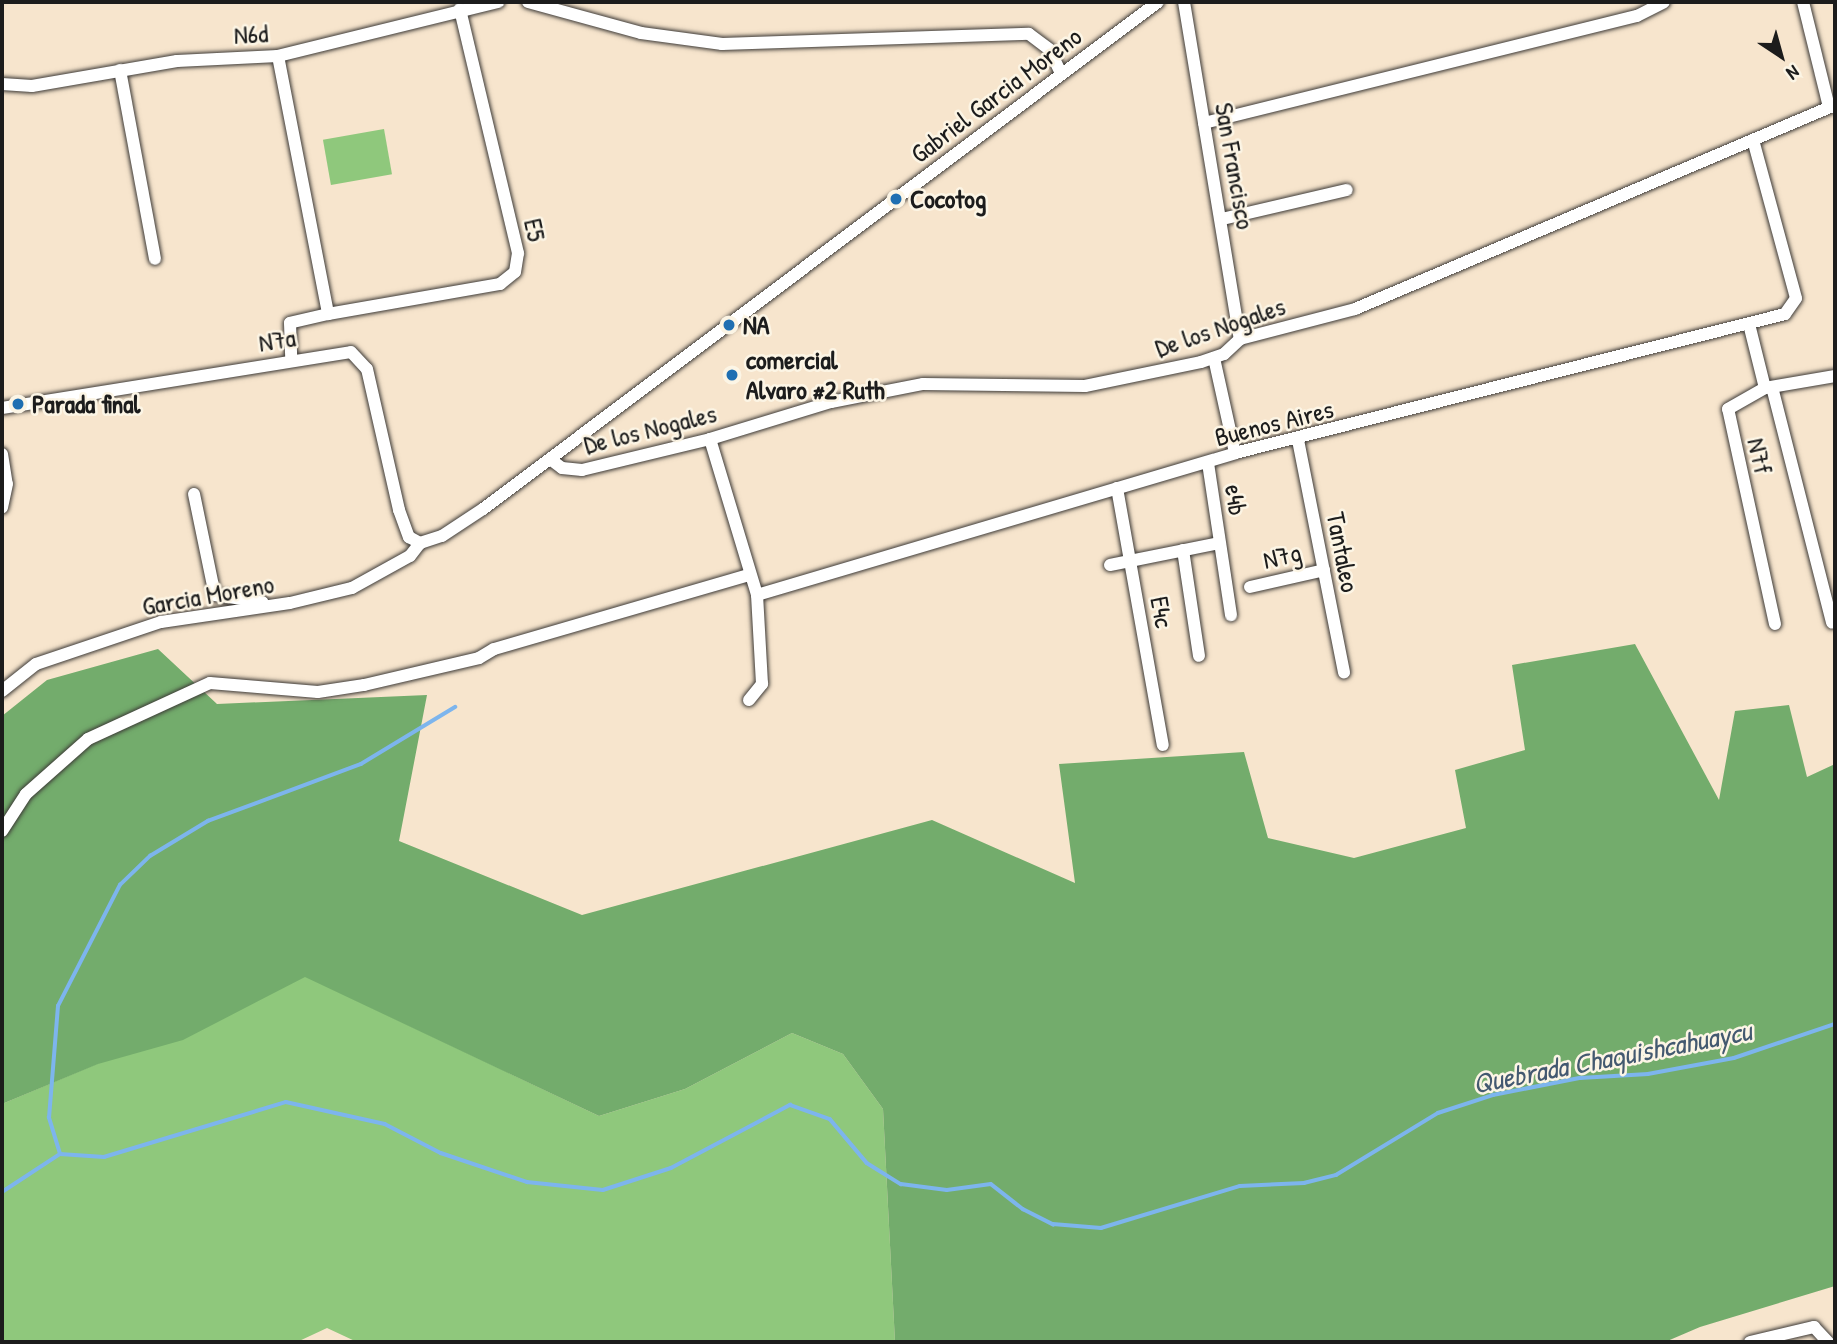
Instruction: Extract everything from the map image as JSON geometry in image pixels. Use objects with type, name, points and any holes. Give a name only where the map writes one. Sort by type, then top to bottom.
[{"type":"street","name":"N6d","points":[[2,84],[32,86],[177,61],[278,56],[460,9],[498,2]]},
{"type":"street","points":[[528,2],[641,33],[722,44],[1029,34],[1050,50],[1062,74]]},
{"type":"street","name":"Gabriel Garcia Moreno","points":[[419,543],[442,536],[550,459],[1158,2]]},
{"type":"street","name":"San Francisco","points":[[1184,2],[1240,339]]},
{"type":"street","points":[[1204,123],[1637,16],[1664,2]]},
{"type":"street","points":[[1803,2],[1832,106]]},
{"type":"street","name":"E5","points":[[292,360],[290,323],[500,284],[515,272],[518,253],[460,9]]},
{"type":"street","points":[[278,56],[328,314]]},
{"type":"street","points":[[120,70],[155,259]]},
{"type":"street","name":"De los Nogales","points":[[550,459],[562,468],[582,470],[710,439],[831,402],[923,384],[1085,386],[1139,378],[1214,358],[1240,339],[1354,309],[1832,106]]},
{"type":"street","name":"Buenos Aires","points":[[757,595],[1235,453],[1298,440],[1785,314],[1796,298],[1753,140]]},
{"type":"street","points":[[1222,219],[1347,190]]},
{"type":"street","points":[[1749,324],[1832,622]]},
{"type":"street","name":"N7a","points":[[2,408],[351,352],[363,361],[402,519],[409,537],[419,543]]},
{"type":"street","points":[[1214,358],[1235,453]]},
{"type":"street","name":"N7f","points":[[1775,624],[1728,416],[1731,404],[1768,388],[1835,376]]},
{"type":"street","points":[[710,439],[749,576],[757,595],[762,684],[749,700]]},
{"type":"street","name":"Tantaleo","points":[[1298,440],[1344,672]]},
{"type":"street","points":[[2,454],[4,505]]},
{"type":"street","name":"e4b","points":[[1208,463],[1231,615]]},
{"type":"street","name":"E4c","points":[[1116,488],[1163,745]]},
{"type":"street","points":[[194,494],[215,595],[273,604]]},
{"type":"street","name":"Garcia Moreno","points":[[2,691],[36,664],[161,622],[352,588],[410,556],[419,543]]},
{"type":"street","points":[[1110,565],[1219,543]]},
{"type":"street","points":[[1183,550],[1199,656]]},
{"type":"street","name":"N7g","points":[[1250,587],[1324,570]]},
{"type":"street","points":[[2,831],[26,794],[88,739],[210,683],[318,692],[364,685],[479,658],[494,649],[749,576]]},
{"type":"street","points":[[1750,1342],[1814,1326],[1828,1342]]},
{"type":"green space","points":[[384,129],[392,174],[331,185],[323,140]]},
{"type":"green space","points":[[1635,644],[1719,800],[1735,711],[1789,705],[1807,777],[1835,764],[1835,1286],[1700,1327],[1665,1342],[895,1342],[883,1109],[843,1054],[792,1033],[685,1089],[599,1116],[305,977],[183,1040],[98,1064],[2,1104],[2,716],[47,680],[158,649],[217,704],[427,695],[399,841],[582,915],[932,820],[1075,883],[1059,764],[1244,752],[1268,838],[1354,858],[1466,828],[1455,770],[1525,750],[1512,665]]},
{"type":"green space","points":[[305,976],[599,1116],[685,1089],[792,1033],[843,1054],[883,1109],[895,1342],[357,1342],[327,1328],[297,1342],[2,1342],[2,1104]]},
{"type":"waterway","points":[[60,1154],[49,1118],[58,1006],[120,885],[150,856],[208,821],[361,764],[455,707]]},
{"type":"waterway","name":"Quebrada Chaquishcahuaycu","points":[[2,1192],[60,1154],[104,1157],[286,1102],[385,1124],[441,1153],[527,1182],[603,1190],[671,1168],[790,1105],[830,1119],[867,1163],[901,1184],[947,1190],[991,1184],[1023,1209],[1053,1224],[1101,1228],[1240,1186],[1304,1183],[1336,1175],[1438,1113],[1493,1095],[1580,1078],[1648,1074],[1734,1058],[1835,1024]]},
{"type":"place","name":"Cocotog","points":[[896,199]]},
{"type":"place","name":"NA","points":[[729,325]]},
{"type":"place","name":"comercial Alvaro #2 Ruth","points":[[732,375]]},
{"type":"place","name":"Parada final","points":[[18,404]]}]
